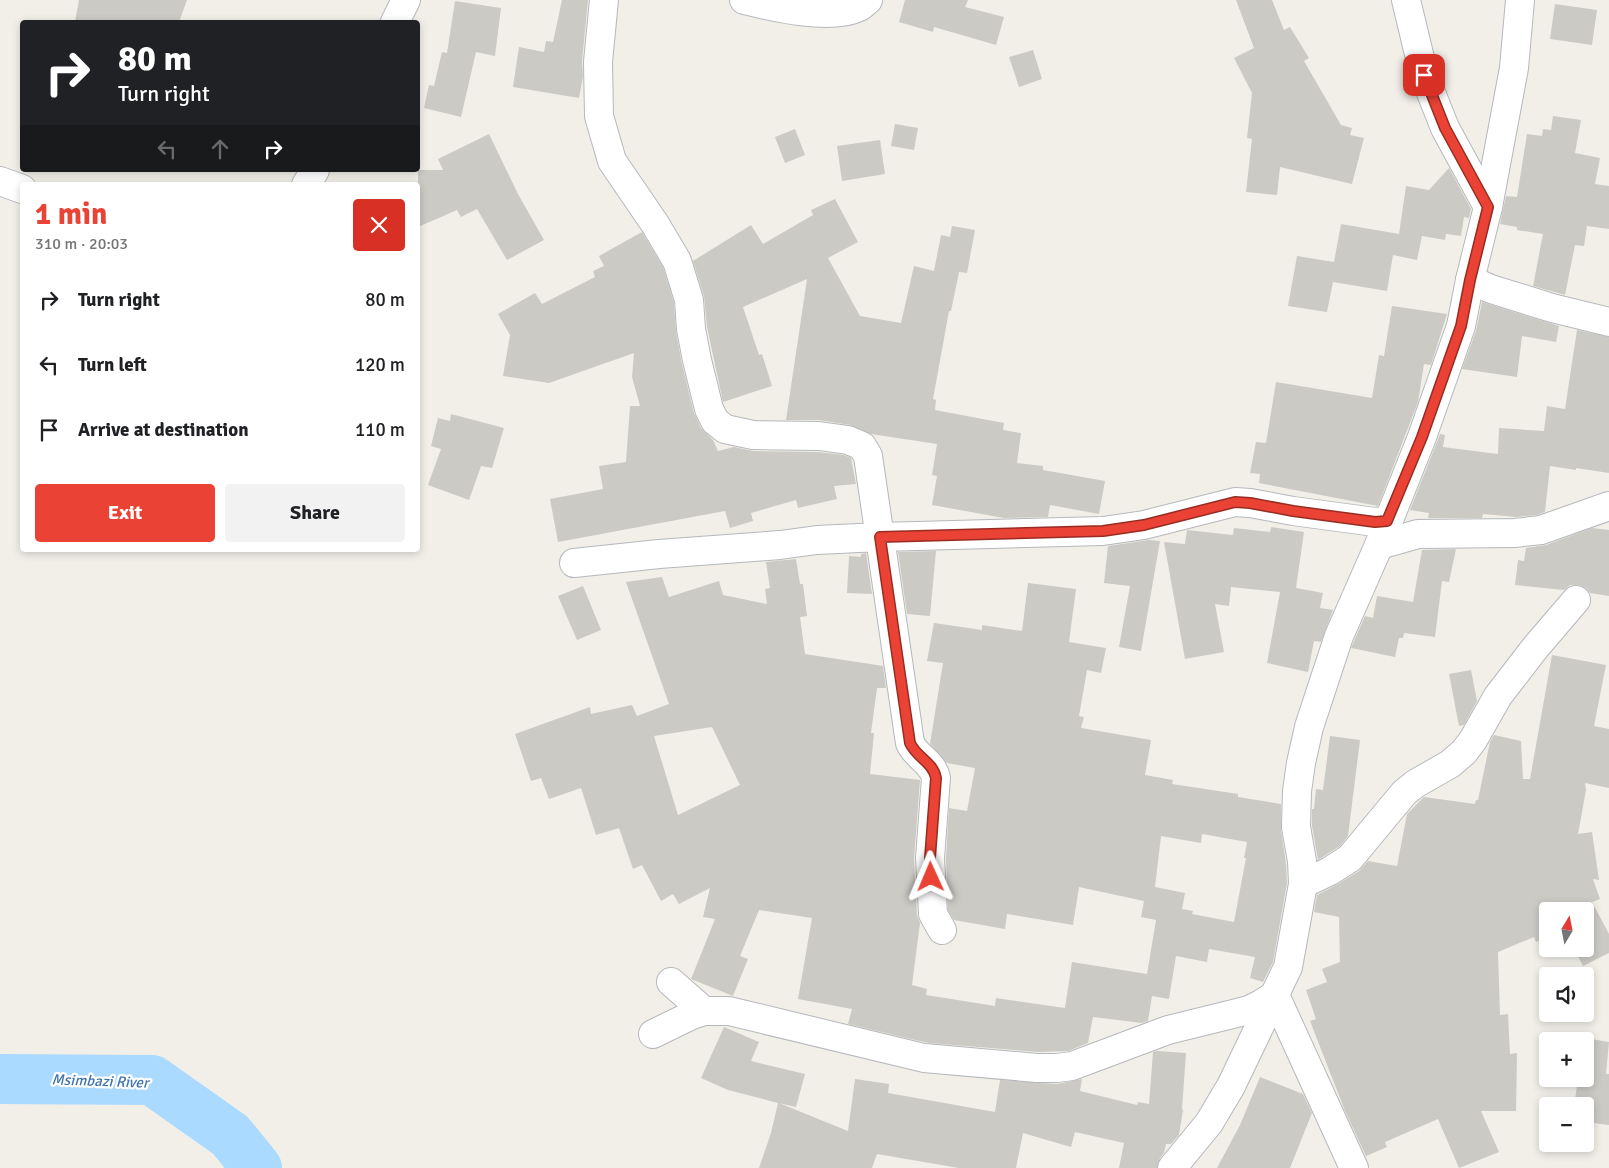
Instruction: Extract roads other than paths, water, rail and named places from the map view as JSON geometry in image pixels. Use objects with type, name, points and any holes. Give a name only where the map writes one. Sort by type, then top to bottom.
[{"type":"street","points":[[396,20],[406,0]]},
{"type":"street","points":[[604,0],[598,62],[599,116],[612,161],[655,224],[677,261],[689,300],[691,329],[697,360],[709,409],[715,421],[725,429],[753,435],[819,436],[848,440],[862,446],[868,456],[910,743],[913,749],[932,767],[936,778],[930,858],[933,914],[942,930]]},
{"type":"street","points":[[744,0],[797,12],[838,12],[859,7],[868,0]]},
{"type":"street","points":[[1406,0],[1424,75],[1445,128],[1488,207]]},
{"type":"street","points":[[1172,1168],[1209,1123],[1232,1086],[1288,967],[1303,884],[1302,862],[1296,827],[1297,791],[1309,727],[1339,636],[1422,437],[1461,326],[1488,207],[1514,68],[1520,0]]},
{"type":"street","points":[[0,181],[20,188]]},
{"type":"street","points":[[1470,280],[1490,289],[1552,308],[1609,322]]},
{"type":"street","points":[[574,564],[659,554],[780,545],[817,540],[1103,531],[1144,525],[1235,502],[1375,522],[1383,533]]},
{"type":"street","points":[[1383,533],[1515,533],[1542,530],[1609,506]]},
{"type":"street","points":[[1303,884],[1330,871],[1350,858],[1404,793],[1450,764],[1464,752],[1498,696],[1535,648],[1576,600]]},
{"type":"street","points":[[671,982],[704,1011]]},
{"type":"street","points":[[654,1034],[704,1011],[729,1011],[924,1058],[1057,1068],[1072,1066],[1168,1030],[1249,1010],[1275,995]]},
{"type":"street","points":[[1275,995],[1354,1168]]},
{"type":"waterway","name":"Msimbazi River","points":[[0,1079],[152,1080],[230,1135],[257,1168]]}]
